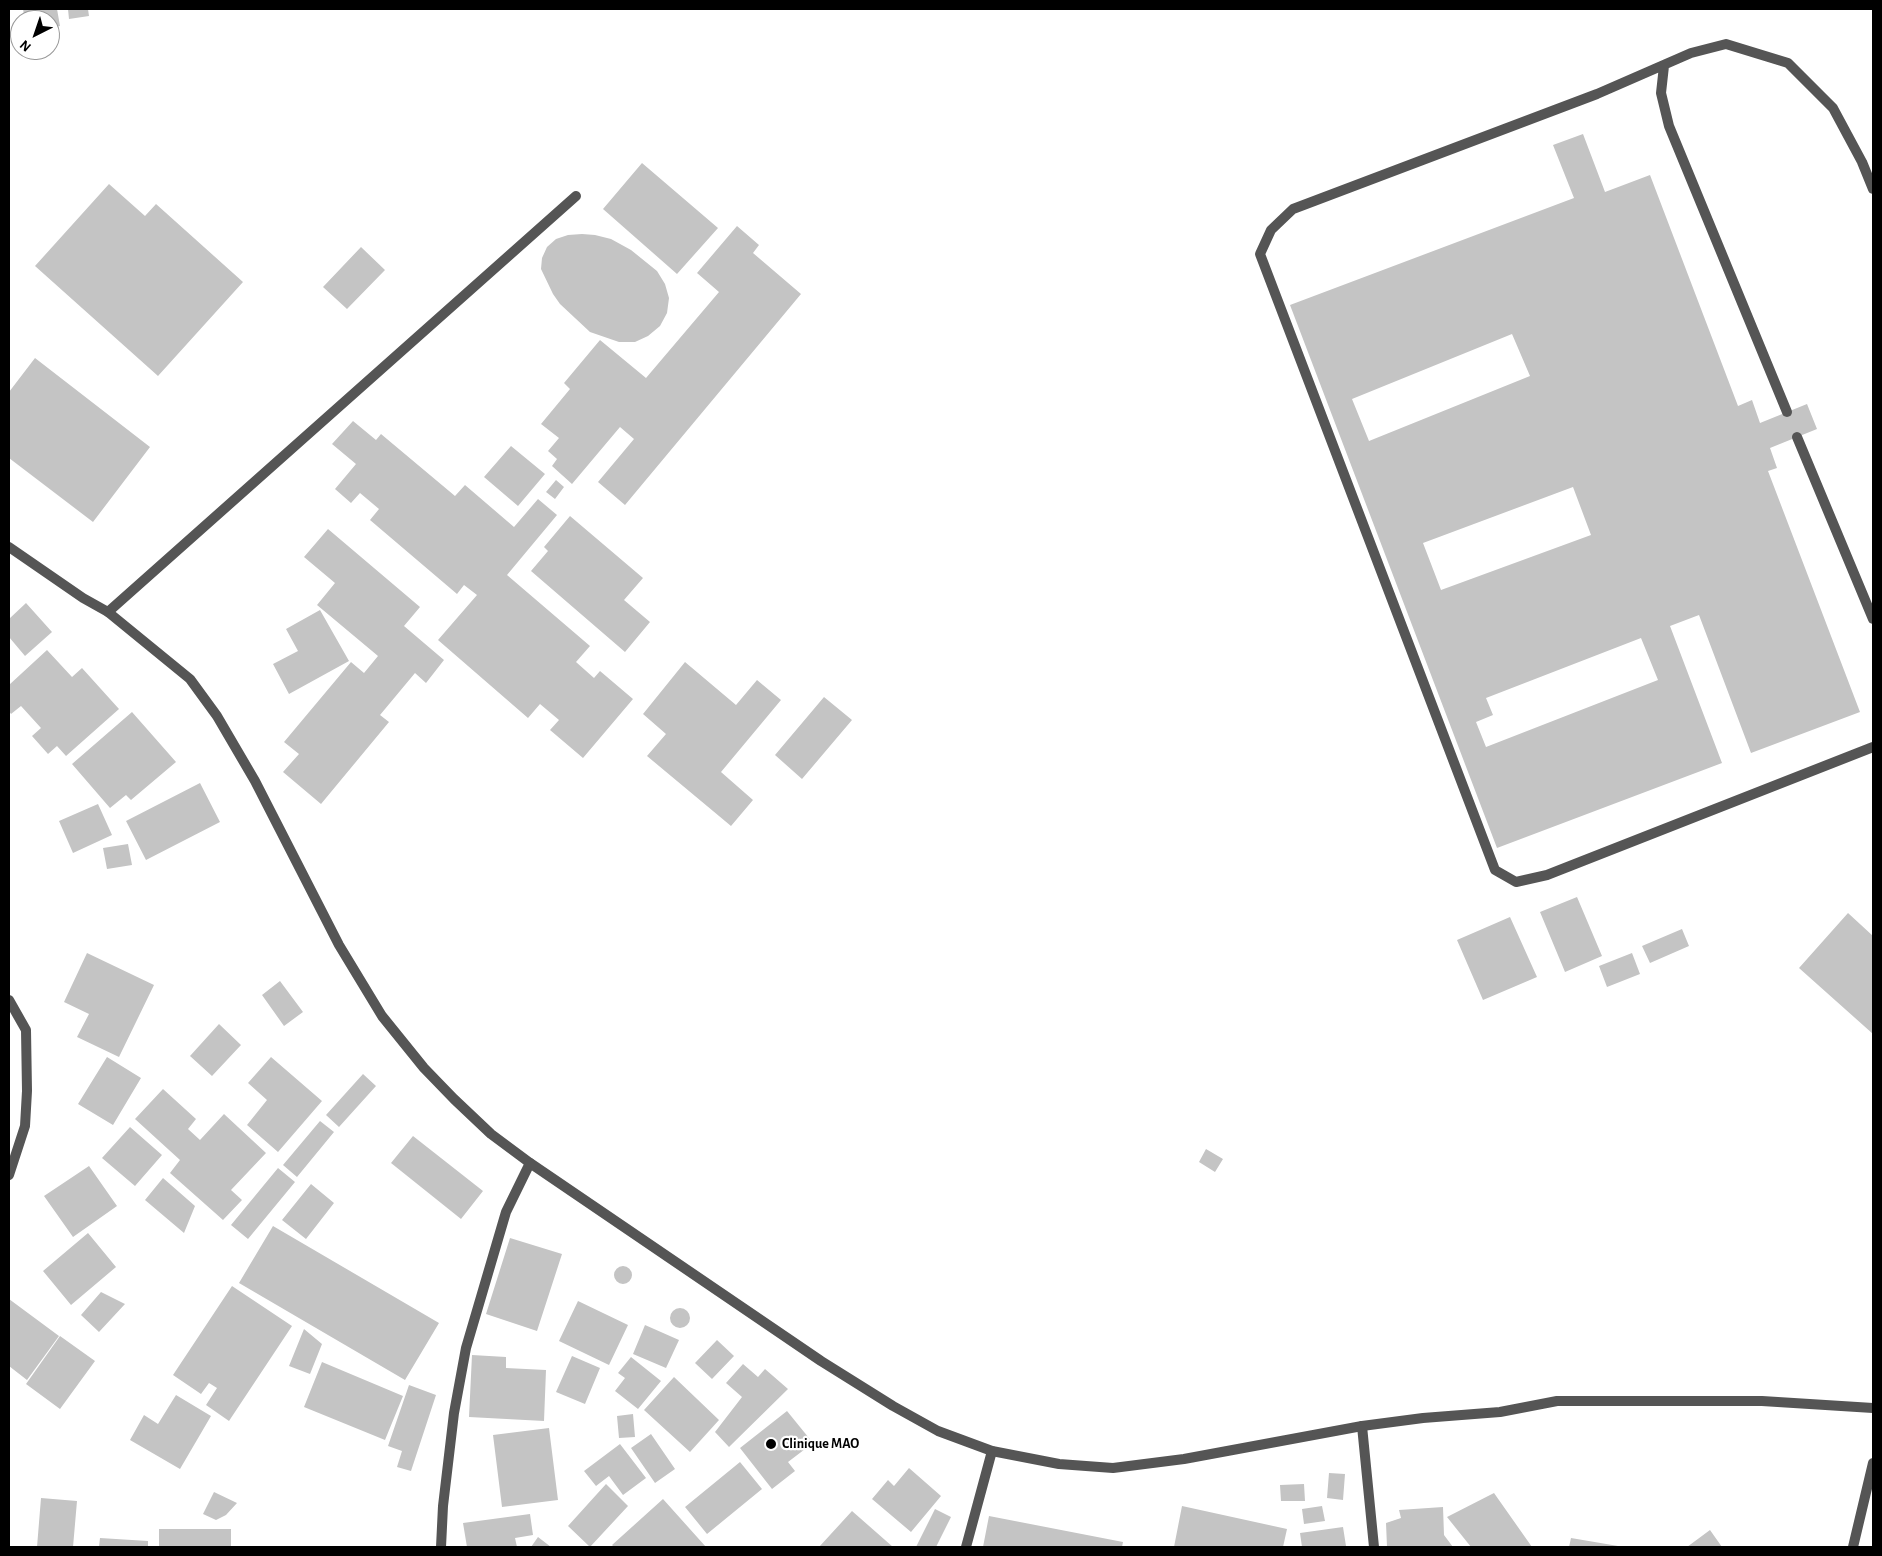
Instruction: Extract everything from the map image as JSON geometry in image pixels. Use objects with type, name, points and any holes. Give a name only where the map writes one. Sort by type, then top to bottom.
[{"type":"street","points":[[1873,189],[1862,162],[1833,108],[1788,63],[1726,44],[1691,53],[1597,94],[1293,209],[1271,230],[1260,254],[1495,870],[1516,882],[1547,875],[1873,747]]},
{"type":"street","points":[[1664,66],[1661,93],[1669,126],[1788,412]]},
{"type":"street","points":[[108,612],[576,196]]},
{"type":"street","points":[[1797,437],[1873,619]]},
{"type":"street","points":[[9,547],[82,598],[108,612],[153,647],[190,680],[217,716],[255,780],[338,945],[382,1016],[424,1068],[454,1099],[492,1134],[530,1163],[821,1361],[893,1406],[938,1430],[992,1451],[1059,1464],[1113,1468],[1184,1459],[1362,1426],[1423,1418],[1500,1412],[1557,1402],[1762,1401],[1873,1408]]},
{"type":"street","points":[[9,1000],[26,1030],[27,1091],[25,1126],[9,1175]]},
{"type":"street","points":[[441,1547],[443,1506],[454,1413],[466,1348],[506,1212],[530,1163]]},
{"type":"street","points":[[1362,1426],[1374,1547]]},
{"type":"street","points":[[966,1547],[992,1451]]},
{"type":"street","points":[[1853,1547],[1873,1463]]},
{"type":"building","points":[[23,9],[57,10],[23,10]]},
{"type":"building","points":[[68,9],[88,9],[89,16],[69,19]]},
{"type":"building","points":[[1583,134],[1605,192],[1650,175],[1738,406],[1752,400],[1760,423],[1807,404],[1817,429],[1770,448],[1777,468],[1768,471],[1860,712],[1751,753],[1699,615],[1670,626],[1722,763],[1497,848],[1290,305],[1574,198],[1553,145]],"holes":[[[1512,334],[1530,376],[1369,441],[1352,399]],[[1573,487],[1591,535],[1441,590],[1423,543]],[[1641,638],[1658,680],[1486,747],[1476,722],[1493,715],[1486,698]]]},
{"type":"building","points":[[642,163],[718,228],[677,274],[603,209]]},
{"type":"building","points":[[109,184],[145,216],[156,204],[243,282],[158,376],[35,266]]},
{"type":"building","points":[[737,226],[759,245],[753,253],[801,294],[625,505],[598,482],[634,439],[620,427],[572,484],[552,466],[557,459],[548,451],[559,438],[541,424],[570,389],[564,383],[600,340],[646,378],[719,292],[697,273]]},
{"type":"building","points":[[582,234],[611,239],[631,250],[657,271],[665,284],[669,298],[667,313],[660,326],[648,336],[635,342],[619,342],[590,332],[560,304],[553,294],[541,269],[542,258],[547,247],[556,239],[568,235]]},
{"type":"building","points":[[361,247],[385,270],[347,309],[323,287]]},
{"type":"building","points":[[35,358],[150,447],[93,522],[9,458],[9,392]]},
{"type":"building","points":[[353,421],[376,440],[381,434],[455,496],[465,485],[514,527],[538,499],[557,515],[507,575],[590,646],[576,662],[594,678],[600,671],[633,699],[583,758],[550,730],[559,720],[540,704],[528,718],[438,640],[477,595],[464,585],[457,594],[370,520],[379,509],[360,493],[351,503],[335,489],[356,464],[332,444]]},
{"type":"building","points":[[511,446],[545,474],[518,506],[484,477]]},
{"type":"building","points":[[556,480],[564,487],[555,499],[546,492]]},
{"type":"building","points":[[570,516],[643,578],[624,600],[650,622],[625,652],[531,571],[548,551],[544,547]]},
{"type":"building","points":[[328,529],[420,607],[404,626],[444,660],[426,683],[415,673],[380,715],[389,722],[321,804],[283,772],[299,754],[284,742],[351,662],[364,673],[378,656],[317,605],[335,583],[304,557]]},
{"type":"building","points":[[26,603],[52,632],[25,656],[9,637],[9,619]]},
{"type":"building","points":[[320,610],[349,661],[289,694],[273,664],[298,651],[286,629]]},
{"type":"building","points":[[47,650],[72,677],[82,668],[119,709],[66,756],[57,746],[48,754],[32,736],[41,728],[21,706],[11,714],[9,711],[9,685]]},
{"type":"building","points":[[685,662],[736,705],[757,680],[781,700],[721,772],[753,800],[731,826],[647,756],[666,734],[643,714]]},
{"type":"building","points":[[824,697],[852,720],[802,779],[775,755]]},
{"type":"building","points":[[132,712],[176,762],[131,800],[126,795],[110,808],[72,764]]},
{"type":"building","points":[[200,783],[220,822],[146,860],[126,821]]},
{"type":"building","points":[[98,804],[112,835],[73,853],[59,821]]},
{"type":"building","points":[[128,844],[132,865],[107,869],[103,848]]},
{"type":"building","points":[[1577,897],[1602,956],[1565,972],[1540,912]]},
{"type":"building","points":[[1848,913],[1873,936],[1873,1034],[1799,968]]},
{"type":"building","points":[[1510,917],[1537,977],[1483,1000],[1457,940]]},
{"type":"building","points":[[1682,929],[1689,946],[1650,963],[1642,946]]},
{"type":"building","points":[[87,953],[154,985],[119,1057],[77,1037],[89,1014],[64,1002]]},
{"type":"building","points":[[1632,953],[1640,974],[1607,987],[1599,966]]},
{"type":"building","points":[[280,981],[303,1012],[284,1026],[262,995]]},
{"type":"building","points":[[219,1024],[241,1045],[212,1076],[190,1056]]},
{"type":"building","points":[[107,1057],[141,1078],[113,1125],[78,1104]]},
{"type":"building","points":[[271,1057],[322,1101],[278,1152],[247,1125],[267,1100],[248,1083]]},
{"type":"building","points":[[363,1074],[376,1086],[339,1127],[326,1115]]},
{"type":"building","points":[[163,1089],[196,1119],[188,1129],[200,1140],[224,1114],[266,1153],[231,1190],[242,1200],[223,1220],[170,1173],[180,1160],[135,1119]]},
{"type":"building","points":[[320,1121],[334,1132],[297,1177],[283,1165]]},
{"type":"building","points":[[130,1127],[162,1155],[135,1186],[102,1158]]},
{"type":"building","points":[[413,1136],[483,1191],[461,1219],[391,1163]]},
{"type":"building","points":[[1206,1149],[1223,1159],[1215,1172],[1199,1162]]},
{"type":"building","points":[[89,1166],[117,1206],[73,1237],[44,1196]]},
{"type":"building","points":[[278,1168],[295,1182],[248,1239],[231,1225]]},
{"type":"building","points":[[163,1178],[195,1206],[184,1233],[145,1200]]},
{"type":"building","points":[[311,1184],[334,1203],[306,1239],[282,1220]]},
{"type":"building","points":[[273,1226],[439,1323],[405,1380],[239,1283]]},
{"type":"building","points":[[88,1233],[116,1267],[71,1305],[43,1271]]},
{"type":"building","points":[[510,1238],[562,1254],[537,1331],[486,1314]]},
{"type":"building","points":[[619,1266],[627,1266],[632,1271],[630,1282],[619,1284],[614,1279],[614,1271]]},
{"type":"building","points":[[232,1286],[292,1326],[229,1421],[206,1405],[217,1388],[209,1383],[201,1394],[173,1375]]},
{"type":"building","points":[[101,1292],[125,1304],[99,1332],[81,1315]]},
{"type":"building","points":[[9,1299],[59,1336],[27,1380],[9,1366]]},
{"type":"building","points":[[578,1301],[628,1325],[609,1365],[559,1341]]},
{"type":"building","points":[[680,1308],[687,1311],[690,1318],[687,1325],[680,1328],[673,1325],[670,1318],[673,1311]]},
{"type":"building","points":[[645,1325],[679,1340],[666,1368],[633,1354]]},
{"type":"building","points":[[304,1329],[322,1344],[310,1374],[289,1366]]},
{"type":"building","points":[[60,1336],[95,1361],[60,1409],[26,1384]]},
{"type":"building","points":[[717,1340],[734,1356],[712,1379],[695,1363]]},
{"type":"building","points":[[472,1355],[506,1357],[506,1368],[546,1370],[544,1421],[469,1417]]},
{"type":"building","points":[[572,1356],[600,1368],[585,1404],[556,1392]]},
{"type":"building","points":[[631,1357],[661,1381],[638,1409],[615,1391],[625,1378],[618,1373]]},
{"type":"building","points":[[322,1362],[403,1396],[385,1440],[304,1407]]},
{"type":"building","points":[[743,1364],[758,1377],[765,1369],[788,1389],[729,1447],[715,1432],[742,1397],[726,1383]]},
{"type":"building","points":[[674,1377],[719,1420],[690,1452],[644,1410]]},
{"type":"building","points":[[409,1385],[436,1395],[411,1471],[397,1467],[402,1451],[388,1446]]},
{"type":"building","points":[[176,1395],[211,1416],[180,1469],[130,1440],[144,1415],[158,1424]]},
{"type":"building","points":[[787,1411],[813,1443],[788,1462],[795,1471],[772,1489],[740,1448]]},
{"type":"building","points":[[633,1414],[635,1437],[619,1438],[617,1416]]},
{"type":"building","points":[[549,1428],[558,1500],[502,1507],[493,1435]]},
{"type":"building","points":[[651,1434],[675,1469],[655,1483],[631,1448]]},
{"type":"building","points":[[620,1444],[646,1478],[623,1495],[609,1476],[596,1486],[584,1471]]},
{"type":"building","points":[[740,1462],[762,1489],[707,1534],[685,1507]]},
{"type":"building","points":[[909,1468],[941,1496],[911,1532],[872,1499],[888,1480],[894,1486]]},
{"type":"building","points":[[1329,1473],[1345,1474],[1343,1500],[1327,1498]]},
{"type":"building","points":[[606,1484],[628,1506],[590,1547],[568,1526]]},
{"type":"building","points":[[1304,1484],[1305,1501],[1281,1501],[1280,1485]]},
{"type":"building","points":[[214,1492],[237,1503],[226,1515],[216,1520],[203,1514]]},
{"type":"building","points":[[1494,1493],[1532,1547],[1471,1547],[1447,1517]]},
{"type":"building","points":[[41,1498],[77,1501],[73,1547],[37,1547]]},
{"type":"building","points":[[663,1499],[706,1547],[614,1547],[612,1545]]},
{"type":"building","points":[[1182,1506],[1287,1529],[1283,1547],[1174,1547]]},
{"type":"building","points":[[1322,1506],[1325,1521],[1304,1524],[1302,1509]]},
{"type":"building","points":[[1443,1507],[1444,1535],[1453,1547],[1387,1547],[1386,1523],[1401,1518],[1399,1510]]},
{"type":"building","points":[[935,1509],[951,1517],[936,1547],[916,1547]]},
{"type":"building","points":[[852,1511],[893,1547],[819,1547]]},
{"type":"building","points":[[530,1514],[533,1535],[515,1538],[517,1547],[467,1547],[463,1523]]},
{"type":"building","points":[[989,1516],[1123,1542],[1122,1547],[983,1547]]},
{"type":"building","points":[[1343,1527],[1346,1546],[1302,1547],[1300,1533]]},
{"type":"building","points":[[159,1529],[231,1529],[231,1547],[159,1547]]},
{"type":"building","points":[[1710,1530],[1722,1547],[1687,1547]]},
{"type":"building","points":[[538,1537],[551,1547],[531,1547]]},
{"type":"building","points":[[100,1538],[148,1541],[148,1547],[99,1547]]},
{"type":"building","points":[[1571,1538],[1618,1546],[1618,1547],[1569,1547]]},
{"type":"place","name":"Clinique MAO","points":[[771,1444]]}]
